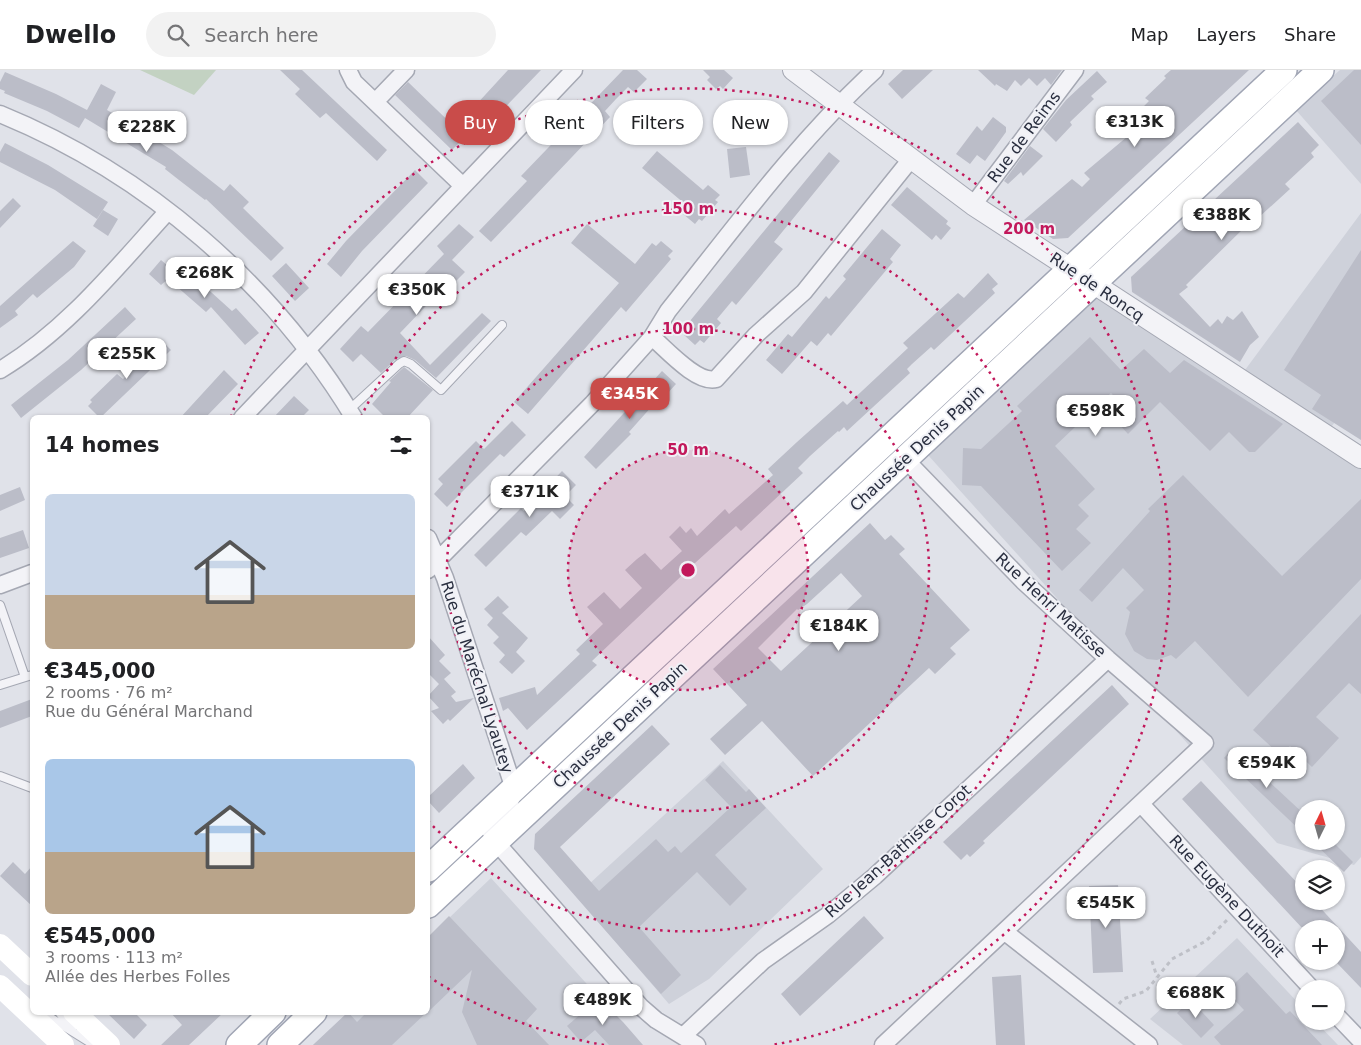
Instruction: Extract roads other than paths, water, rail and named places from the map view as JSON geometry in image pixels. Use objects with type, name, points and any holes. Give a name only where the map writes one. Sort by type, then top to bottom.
[{"type":"main road","name":"Chaussée Denis Papin","points":[[430,867],[1284,70]]},
{"type":"main road","name":"Chaussée Denis Papin","points":[[430,903],[1322,70]]},
{"type":"main road","points":[[0,945],[30,973]]},
{"type":"main road","points":[[0,986],[30,1005]]},
{"type":"main road","points":[[47,1015],[71,1030],[109,1045]]},
{"type":"main road","points":[[239,1045],[270,1015]]},
{"type":"main road","points":[[280,1045],[311,1015]]},
{"type":"street","points":[[348,70],[354,82],[463,186]]},
{"type":"street","points":[[375,102],[406,70]]},
{"type":"street","points":[[245,415],[574,70]]},
{"type":"street","name":"Rue de Roncq","points":[[793,70],[973,205],[1361,458]]},
{"type":"street","points":[[433,566],[575,422],[652,337],[668,311],[793,153],[838,104],[874,70]]},
{"type":"street","name":"Rue de Reims","points":[[973,205],[1075,70]]},
{"type":"street","points":[[0,114],[96,162],[168,211],[223,256],[308,349],[323,368],[352,414]]},
{"type":"street","points":[[652,337],[697,376],[710,380],[716,379],[748,343],[804,292],[911,159]]},
{"type":"street","points":[[0,370],[26,352],[64,320],[113,272],[168,211]]},
{"type":"street","name":"Rue Henri Matisse","points":[[905,459],[1023,581],[1108,659],[1205,743],[1141,804]]},
{"type":"street","name":"Rue du Maréchal Lyautey","points":[[430,549],[433,566],[514,789]]},
{"type":"street","points":[[0,585],[30,574]]},
{"type":"street","name":"Rue Jean-Bathiste Corot","points":[[690,1041],[764,961],[828,915],[875,876],[1108,659]]},
{"type":"street","name":"Chaussée Denis Papin","points":[[515,864],[510,839],[503,834],[525,792],[586,734],[613,696]]},
{"type":"street","name":"Chaussée Denis Papin","points":[[430,893],[501,820],[511,804],[514,789]]},
{"type":"street","points":[[883,1045],[1141,804]]},
{"type":"street","name":"Rue Eugène Duthoit","points":[[1141,804],[1304,980]]},
{"type":"street","points":[[503,834],[515,864],[641,1007],[690,1041]]},
{"type":"street","points":[[1004,932],[1149,1045]]},
{"type":"street","points":[[1345,1024],[1361,1041]]},
{"type":"lane","points":[[352,414],[404,361],[411,364],[441,390],[502,325]]},
{"type":"lane","points":[[0,605],[29,676],[0,685]]},
{"type":"lane","points":[[0,776],[30,787]]},
{"type":"lane","points":[[0,956],[30,984]]},
{"type":"lane","points":[[0,976],[30,1003]]},
{"type":"lane","points":[[47,1015],[94,1045]]},
{"type":"lane","points":[[62,1015],[71,1030],[85,1045]]}]
